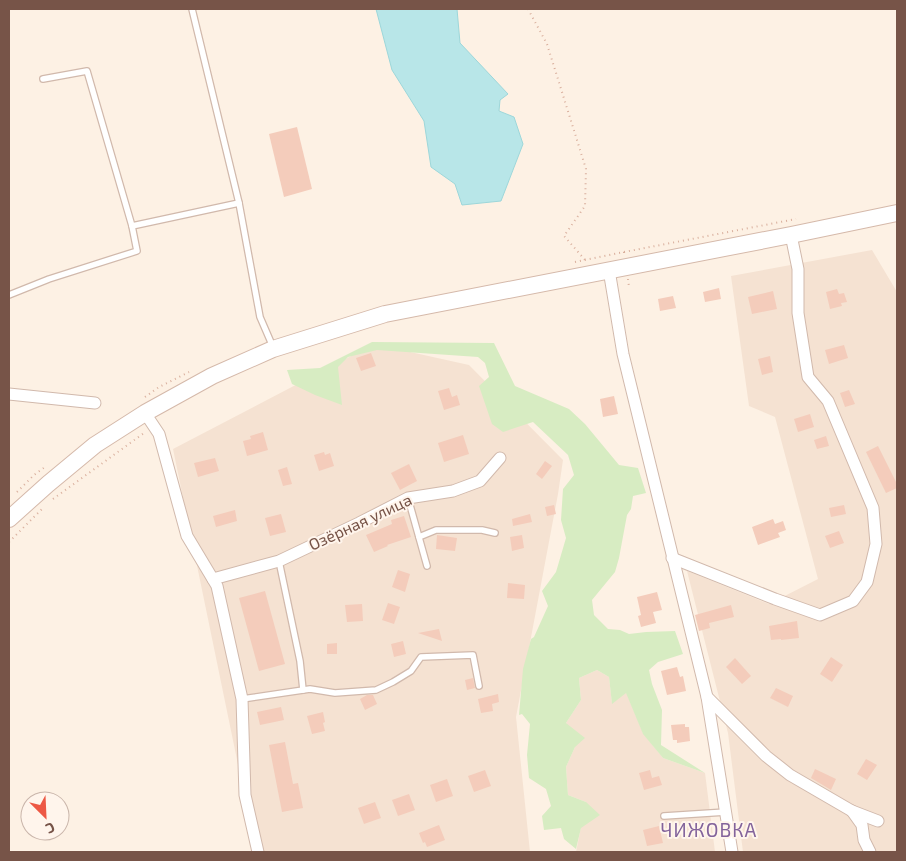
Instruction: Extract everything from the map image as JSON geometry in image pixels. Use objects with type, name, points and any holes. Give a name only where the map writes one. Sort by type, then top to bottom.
[{"type":"street","points":[[9,519],[95,445],[145,413],[212,376],[274,349],[385,314],[897,213]]},
{"type":"street","points":[[672,558],[820,615],[853,601],[867,582],[876,544],[873,508],[828,400],[808,377],[798,313],[798,270],[792,235]]},
{"type":"street","points":[[609,270],[623,354],[707,697],[732,852]]},
{"type":"street","points":[[9,394],[95,403]]},
{"type":"street","points":[[145,413],[159,434],[187,536],[216,586],[242,699],[245,795],[258,852]]},
{"type":"street","name":"Озёрная улица","points":[[213,579],[279,561],[408,498],[453,490],[480,481],[500,458]]},
{"type":"street","points":[[707,697],[766,756],[790,775],[852,811],[878,821]]},
{"type":"street","points":[[852,811],[862,825],[864,840],[870,852]]},
{"type":"lane","points":[[192,9],[239,203],[260,317],[274,349]]},
{"type":"lane","points":[[9,295],[49,279],[137,251],[132,226],[87,71],[43,79]]},
{"type":"lane","points":[[132,226],[239,203]]},
{"type":"lane","points":[[408,498],[427,566]]},
{"type":"lane","points":[[419,536],[436,530],[482,530],[495,532]]},
{"type":"lane","points":[[279,561],[300,661],[303,690]]},
{"type":"lane","points":[[242,699],[303,690],[335,693],[376,690],[411,671],[421,657],[473,655],[479,686]]},
{"type":"lane","points":[[664,816],[726,812]]},
{"type":"path","points":[[528,9],[547,44],[586,169],[585,206],[564,236],[585,260],[588,274]]},
{"type":"path","points":[[624,252],[800,218]]},
{"type":"path","points":[[51,500],[144,433],[159,434]]},
{"type":"path","points":[[9,542],[44,507]]},
{"type":"shaded area","points":[[872,250],[897,292],[897,852],[743,852],[728,733],[687,571],[769,604],[818,579],[775,417],[749,406],[731,276]]},
{"type":"shaded area","points":[[374,344],[469,365],[563,460],[516,717],[530,852],[256,852],[173,449]]},
{"type":"shaded area","points":[[597,670],[609,677],[612,703],[626,692],[643,733],[663,758],[705,773],[715,852],[576,852],[586,802],[568,795],[566,767],[575,747],[566,723],[581,700],[579,678]]},
{"type":"green space","points":[[372,342],[494,343],[515,386],[569,409],[585,424],[619,465],[638,468],[646,493],[633,496],[615,572],[592,600],[594,615],[608,629],[620,630],[629,634],[675,631],[683,654],[658,662],[649,670],[662,710],[661,745],[705,773],[663,758],[643,734],[626,693],[612,704],[609,677],[597,670],[579,678],[581,700],[566,723],[585,738],[575,747],[566,767],[568,795],[586,802],[600,815],[581,828],[576,849],[564,839],[561,828],[544,830],[542,816],[551,806],[546,789],[529,778],[527,755],[530,724],[522,714],[519,715],[523,669],[531,639],[534,637],[548,606],[542,591],[556,572],[566,538],[561,520],[563,489],[574,475],[568,455],[533,422],[503,432],[492,424],[479,386],[489,377],[485,363],[478,357],[377,350],[348,357],[338,367],[342,405],[292,384],[287,370],[320,368]]},
{"type":"water","points":[[376,9],[457,9],[460,43],[508,94],[500,100],[499,111],[514,117],[523,144],[501,201],[462,205],[455,184],[431,167],[424,121],[392,70]]},
{"type":"building","points":[[297,127],[312,189],[284,197],[269,134]]},
{"type":"building","points":[[719,288],[721,299],[705,302],[703,292]]},
{"type":"building","points":[[837,289],[839,294],[844,293],[847,302],[841,303],[842,306],[830,309],[826,292]]},
{"type":"building","points":[[773,291],[777,309],[752,314],[748,297]]},
{"type":"building","points":[[673,296],[676,308],[660,311],[658,299]]},
{"type":"building","points":[[844,345],[848,358],[829,364],[825,350]]},
{"type":"building","points":[[371,353],[376,366],[361,371],[356,358]]},
{"type":"building","points":[[770,356],[773,372],[762,375],[758,359]]},
{"type":"building","points":[[449,388],[452,397],[457,395],[460,405],[444,410],[438,391]]},
{"type":"building","points":[[849,390],[855,404],[845,407],[840,393]]},
{"type":"building","points":[[614,396],[618,414],[603,417],[600,399]]},
{"type":"building","points":[[810,414],[814,427],[798,432],[794,419]]},
{"type":"building","points":[[263,432],[268,450],[247,456],[243,441],[251,439],[250,436]]},
{"type":"building","points":[[463,435],[469,454],[444,462],[438,443]]},
{"type":"building","points":[[826,436],[829,446],[817,449],[814,440]]},
{"type":"building","points":[[878,446],[897,484],[897,488],[886,493],[866,452]]},
{"type":"building","points":[[324,452],[325,455],[330,453],[334,466],[319,471],[314,455]]},
{"type":"building","points":[[215,458],[219,471],[198,477],[194,463]]},
{"type":"building","points":[[545,461],[552,466],[542,479],[536,474]]},
{"type":"building","points":[[409,464],[417,481],[400,490],[391,473]]},
{"type":"building","points":[[287,467],[292,484],[283,486],[278,470]]},
{"type":"building","points":[[554,505],[556,514],[547,516],[545,507]]},
{"type":"building","points":[[844,505],[846,514],[831,517],[829,508]]},
{"type":"building","points":[[235,510],[237,521],[216,527],[213,516]]},
{"type":"building","points":[[281,514],[286,532],[270,536],[265,518]]},
{"type":"building","points":[[530,514],[532,522],[513,526],[512,519]]},
{"type":"building","points":[[404,516],[411,537],[387,545],[374,552],[366,535],[392,524],[391,520]]},
{"type":"building","points":[[773,519],[775,524],[783,521],[786,530],[778,533],[780,537],[758,545],[752,527]]},
{"type":"building","points":[[839,531],[844,543],[830,548],[825,536]]},
{"type":"building","points":[[437,535],[457,538],[455,551],[436,549]]},
{"type":"building","points":[[522,535],[524,548],[512,551],[510,537]]},
{"type":"building","points":[[398,570],[410,574],[405,592],[392,587]]},
{"type":"building","points":[[508,583],[525,585],[524,599],[507,598]]},
{"type":"building","points":[[265,591],[285,664],[259,671],[239,598]]},
{"type":"building","points":[[657,592],[662,610],[653,612],[656,623],[641,627],[638,616],[641,615],[637,597]]},
{"type":"building","points":[[388,603],[400,607],[394,624],[382,620]]},
{"type":"building","points":[[362,604],[363,621],[347,622],[345,605]]},
{"type":"building","points":[[731,605],[734,617],[709,623],[710,628],[699,631],[695,615]]},
{"type":"building","points":[[797,621],[799,638],[771,640],[769,626]]},
{"type":"building","points":[[439,629],[442,641],[418,633]]},
{"type":"building","points":[[403,641],[406,654],[394,657],[391,644]]},
{"type":"building","points":[[337,643],[337,654],[327,654],[327,644]]},
{"type":"building","points":[[831,657],[843,665],[832,682],[820,674]]},
{"type":"building","points":[[735,658],[751,676],[742,684],[726,667]]},
{"type":"building","points":[[677,667],[680,677],[683,676],[686,691],[667,695],[661,671]]},
{"type":"building","points":[[473,678],[475,688],[467,690],[465,680]]},
{"type":"building","points":[[776,688],[793,696],[788,707],[770,698]]},
{"type":"building","points":[[498,694],[499,702],[492,704],[493,711],[481,713],[478,699]]},
{"type":"building","points":[[367,695],[373,695],[377,704],[365,710],[360,699]]},
{"type":"building","points":[[281,707],[284,720],[260,725],[257,712]]},
{"type":"building","points":[[323,712],[325,731],[312,734],[307,716]]},
{"type":"building","points":[[685,724],[685,727],[689,727],[690,741],[677,743],[677,740],[673,740],[671,725]]},
{"type":"building","points":[[285,742],[293,784],[298,783],[303,808],[282,812],[269,745]]},
{"type":"building","points":[[866,759],[877,765],[867,780],[857,774]]},
{"type":"building","points":[[815,769],[836,779],[831,790],[811,778]]},
{"type":"building","points":[[485,770],[491,786],[474,792],[468,776]]},
{"type":"building","points":[[650,770],[652,778],[659,776],[662,785],[644,790],[639,773]]},
{"type":"building","points":[[447,779],[453,796],[436,802],[430,785]]},
{"type":"building","points":[[409,794],[415,810],[398,816],[392,800]]},
{"type":"building","points":[[375,802],[381,818],[364,824],[358,808]]},
{"type":"building","points":[[439,825],[445,840],[427,847],[419,833]]},
{"type":"building","points":[[659,826],[663,843],[647,846],[643,830]]},
{"type":"district","name":"ЧИЖОВКА","points":[[709,830]]}]
